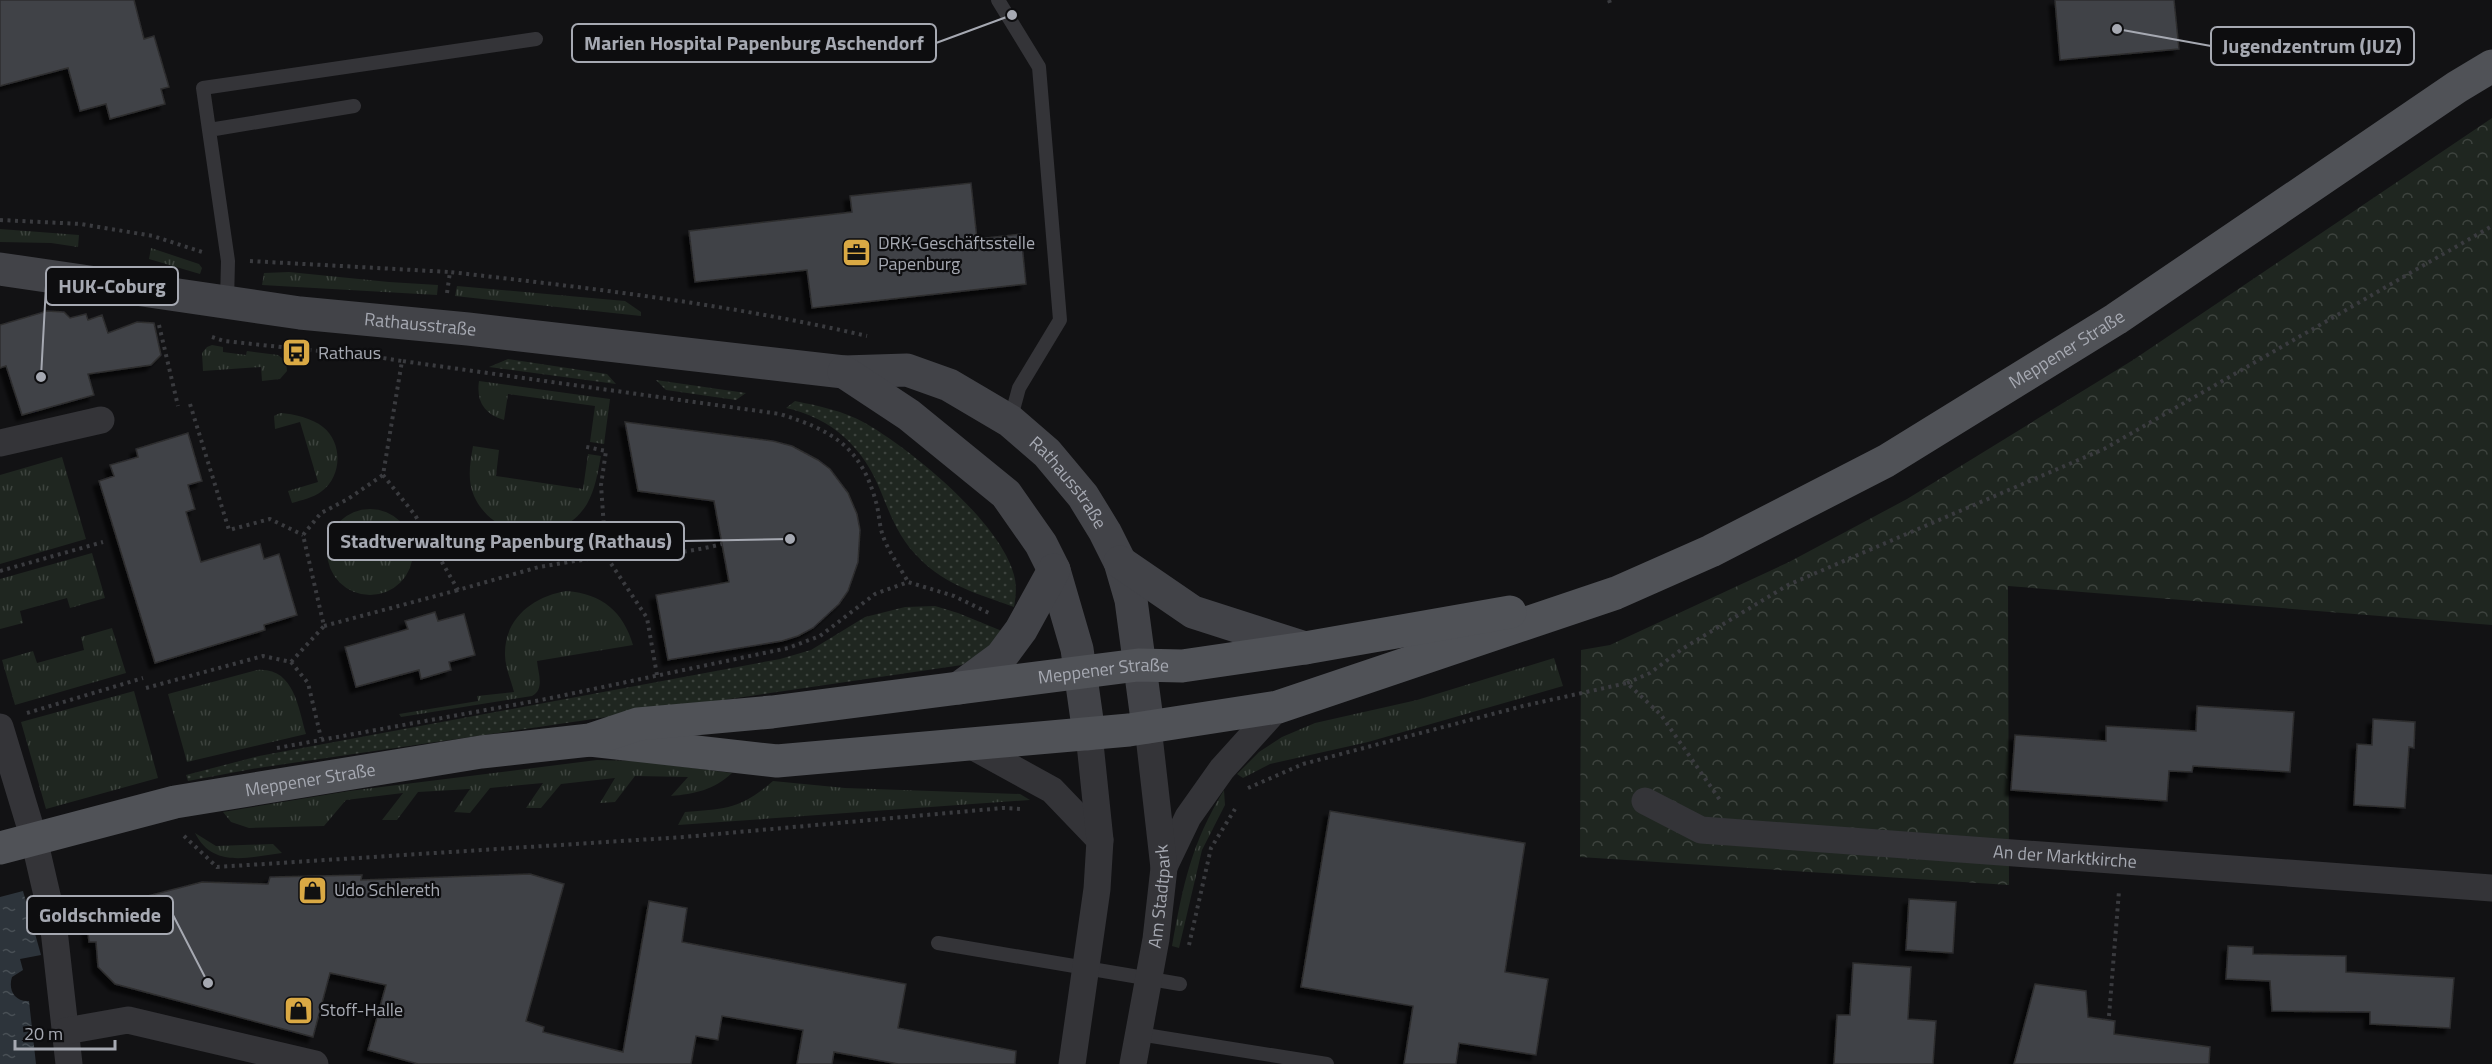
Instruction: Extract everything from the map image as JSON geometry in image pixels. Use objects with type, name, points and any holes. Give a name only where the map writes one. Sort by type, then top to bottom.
[{"type":"main road","name":"Meppener Straße","points":[[590,740],[777,761],[1148,728],[1278,707],[1616,593],[1711,551],[1886,461],[2116,319],[2457,87],[2492,66]]},
{"type":"main road","name":"Meppener Straße","points":[[0,848],[175,802],[482,752],[590,740],[638,724],[772,712],[1138,665],[1182,666],[1305,648],[1616,593]]},
{"type":"street","name":"Rathausstraße","points":[[0,270],[300,313],[468,329],[844,372],[907,370],[949,385],[1010,421],[1047,453],[1083,496],[1105,532],[1120,562],[1131,600],[1148,728]]},
{"type":"street","name":"Rathausstraße","points":[[844,372],[909,416],[1006,494],[1041,544],[1054,570],[1081,672]]},
{"type":"street","points":[[0,443],[101,420]]},
{"type":"street","points":[[1120,562],[1193,612],[1305,648]]},
{"type":"street","points":[[959,688],[1001,657],[1021,630],[1054,570]]},
{"type":"street","points":[[1072,1064],[1097,890],[1100,840],[1081,672]]},
{"type":"street","name":"Meppener Straße","points":[[1164,868],[1188,817],[1222,769],[1278,707]]},
{"type":"street","points":[[11,720],[34,839],[53,921],[69,1064]]},
{"type":"street","name":"Am Stadtpark","points":[[1133,1064],[1156,939],[1164,868],[1148,728]]},
{"type":"street","points":[[970,745],[1053,790],[1100,840]]},
{"type":"street","name":"An der Marktkirche","points":[[1645,801],[1701,830],[2492,888]]},
{"type":"street","points":[[66,1031],[128,1020],[315,1064]]},
{"type":"lane","points":[[998,0],[1039,67],[1060,320],[1019,388],[1010,421]]},
{"type":"lane","points":[[227,302],[228,261],[203,88],[536,39]]},
{"type":"lane","points":[[209,130],[354,106]]},
{"type":"lane","points":[[938,943],[1180,984]]},
{"type":"lane","points":[[1139,1034],[1327,1064]]},
{"type":"path","points":[[1247,788],[1303,764],[1522,706],[1627,683],[1650,673],[1682,649],[1788,585],[2104,449],[2492,226]]},
{"type":"path","points":[[151,291],[178,406]]},
{"type":"path","points":[[303,535],[321,513],[348,499],[383,475],[402,362],[780,414],[813,424],[841,440],[864,470],[876,501],[882,535],[908,582]]},
{"type":"path","points":[[190,404],[229,530],[270,519],[303,535]]},
{"type":"path","points":[[582,446],[606,451],[601,485],[606,556],[647,618],[657,675]]},
{"type":"path","points":[[383,475],[415,515],[458,590]]},
{"type":"path","points":[[303,535],[324,626]]},
{"type":"path","points":[[0,571],[103,542]]},
{"type":"path","points":[[291,662],[324,626],[539,567],[606,556],[650,557],[692,552],[722,544]]},
{"type":"path","points":[[275,749],[321,738],[546,699],[788,648],[820,636],[875,594],[908,582],[954,596],[1021,630]]},
{"type":"path","points":[[146,688],[263,656],[291,662],[308,683],[321,738]]},
{"type":"path","points":[[11,720],[143,678]]},
{"type":"path","points":[[1627,683],[1661,715],[1720,801],[1730,805]]},
{"type":"path","points":[[188,838],[217,867],[684,837],[1003,808],[1031,810]]},
{"type":"path","points":[[1207,862],[1211,848],[1235,808]]},
{"type":"path","points":[[2109,1016],[2121,860]]},
{"type":"green space","points":[[2492,118],[2492,625],[2008,586],[2009,885],[1580,857],[1581,650],[1610,645],[1789,562],[1907,499],[2133,360]]},
{"type":"green space","points":[[0,229],[79,235],[78,247],[51,243],[0,242]]},
{"type":"green space","points":[[151,248],[199,264],[202,268],[200,274],[149,259]]},
{"type":"green space","points":[[289,272],[438,285],[437,295],[262,285],[264,273]]},
{"type":"green space","points":[[457,286],[625,301],[641,312],[641,316],[455,296]]},
{"type":"green space","points":[[212,345],[223,347],[223,352],[246,355],[247,351],[278,355],[286,361],[287,371],[280,379],[262,381],[261,367],[203,371],[202,353]]},
{"type":"green space","points":[[508,359],[607,374],[616,384],[489,367]]},
{"type":"green space","points":[[656,380],[746,393],[736,400],[666,390]]},
{"type":"green space","points":[[479,381],[610,399],[604,444],[590,442],[595,406],[508,394],[504,420],[491,414],[483,406],[479,395]]},
{"type":"green space","points":[[795,401],[840,412],[865,423],[906,450],[952,489],[992,533],[1006,555],[1015,579],[1014,607],[952,582],[920,559],[892,519],[874,476],[856,449],[832,427],[818,419],[786,408]]},
{"type":"green space","points":[[280,413],[303,417],[319,424],[330,434],[337,450],[336,468],[329,485],[315,495],[292,503],[288,491],[318,482],[300,422],[275,429],[274,416]]},
{"type":"green space","points":[[473,446],[499,450],[496,476],[583,489],[588,454],[601,456],[592,493],[576,518],[561,527],[545,532],[528,533],[512,530],[496,522],[484,511],[474,496],[470,484]]},
{"type":"green space","points":[[62,457],[86,539],[0,564],[0,475]]},
{"type":"green space","points":[[370,509],[386,513],[400,522],[409,536],[413,552],[409,568],[400,582],[386,591],[370,595],[354,591],[340,582],[331,568],[327,552],[331,536],[340,522],[354,513]]},
{"type":"green space","points":[[92,553],[105,598],[70,608],[67,598],[20,611],[23,623],[0,629],[0,579]]},
{"type":"green space","points":[[567,591],[591,596],[609,606],[623,623],[633,645],[537,661],[540,685],[532,696],[401,717],[399,714],[478,701],[477,696],[514,692],[505,655],[506,642],[515,620],[523,611],[543,598]]},
{"type":"green space","points":[[935,606],[1002,631],[985,651],[962,665],[258,768],[188,781],[186,775],[259,756],[780,659],[811,650],[865,617],[905,607]]},
{"type":"green space","points":[[112,628],[126,673],[15,705],[2,660],[33,651],[37,663],[84,650],[81,637]]},
{"type":"green space","points":[[1554,658],[1563,686],[1368,742],[1270,764],[1243,778],[1237,774],[1259,752],[1282,737],[1315,723],[1417,700]]},
{"type":"green space","points":[[257,670],[279,675],[287,682],[297,701],[306,734],[187,762],[168,694]]},
{"type":"green space","points":[[134,691],[158,778],[46,809],[21,722]]},
{"type":"green space","points":[[597,760],[638,761],[732,773],[703,790],[671,796],[688,777],[635,776],[615,802],[600,803],[615,778],[561,784],[541,808],[526,808],[543,783],[490,788],[470,813],[454,812],[470,789],[418,792],[397,820],[382,820],[403,793],[346,800],[324,826],[249,828],[231,822],[223,812],[349,791]]},
{"type":"green space","points":[[773,781],[845,788],[1020,794],[1030,800],[678,825],[685,812],[732,806],[751,797]]},
{"type":"green space","points":[[1224,790],[1225,805],[1202,850],[1179,948],[1172,946],[1180,903],[1196,847]]},
{"type":"green space","points":[[195,833],[216,846],[273,844],[282,853],[245,858],[222,856],[212,852]]},
{"type":"water","points":[[23,891],[41,955],[20,959],[23,970],[12,977],[11,986],[16,997],[29,1001],[36,1064],[0,1064],[0,897]]},
{"type":"building","points":[[0,0],[134,0],[144,39],[154,36],[169,87],[161,89],[165,104],[110,119],[106,104],[80,111],[68,68],[0,86]]},
{"type":"building","points":[[2055,0],[2174,0],[2179,49],[2060,60]]},
{"type":"building","name":"DRK-Geschäftsstelle Papenburg","points":[[971,183],[977,239],[1021,234],[1026,284],[812,308],[807,270],[695,282],[689,231],[852,212],[850,196]]},
{"type":"building","points":[[47,311],[64,312],[70,318],[86,314],[88,320],[102,315],[108,333],[137,322],[154,323],[161,355],[151,365],[88,374],[94,395],[22,415],[6,366],[0,368],[0,325]]},
{"type":"building","points":[[625,422],[773,441],[792,446],[830,469],[848,493],[857,514],[860,530],[858,562],[848,591],[839,604],[813,628],[798,636],[782,641],[668,660],[656,595],[729,582],[714,501],[638,491]]},
{"type":"building","points":[[188,433],[202,481],[188,485],[195,509],[186,512],[201,562],[260,544],[264,559],[279,554],[297,615],[264,625],[265,630],[155,663],[99,481],[114,476],[110,465],[138,457],[136,449]]},
{"type":"building","points":[[435,612],[438,621],[464,614],[475,655],[449,662],[451,670],[421,679],[419,670],[356,687],[345,647],[408,629],[405,621]]},
{"type":"building","points":[[2197,706],[2294,712],[2290,772],[2193,766],[2192,772],[2169,771],[2167,801],[2011,790],[2015,735],[2106,741],[2106,726],[2196,731]]},
{"type":"building","points":[[2373,719],[2415,722],[2414,748],[2409,747],[2405,808],[2354,805],[2357,744],[2372,745]]},
{"type":"building","points":[[1330,811],[1525,843],[1505,972],[1548,979],[1536,1055],[1459,1043],[1456,1064],[1404,1064],[1413,1006],[1301,987]]},
{"type":"building","points":[[530,874],[564,884],[526,1021],[544,1027],[543,1032],[623,1052],[649,901],[687,908],[682,942],[906,984],[898,1028],[1016,1051],[1015,1064],[898,1064],[834,1052],[832,1064],[797,1064],[803,1030],[722,1016],[718,1040],[696,1036],[691,1064],[418,1064],[368,1050],[386,985],[330,973],[313,1037],[115,984],[98,967],[96,942],[89,942],[86,914],[135,909],[132,900],[202,882],[268,884],[270,877],[362,875],[361,880]]},
{"type":"building","points":[[1909,899],[1956,902],[1953,953],[1906,950]]},
{"type":"building","points":[[2228,946],[2253,947],[2253,954],[2346,956],[2346,972],[2454,978],[2450,1028],[2370,1024],[2370,1012],[2272,1011],[2270,981],[2226,979]]},
{"type":"building","points":[[1853,963],[1911,967],[1908,1019],[1936,1021],[1933,1064],[1834,1064],[1837,1015],[1850,1015]]},
{"type":"building","points":[[2035,984],[2086,991],[2088,1017],[2115,1021],[2114,1034],[2210,1047],[2209,1064],[2014,1064]]},
{"type":"place","name":"Marien Hospital Papenburg Aschendorf","points":[[1012,15]]},
{"type":"place","name":"Jugendzentrum (JUZ)","points":[[2117,29]]},
{"type":"place","name":"DRK-Geschäftsstelle Papenburg","points":[[857,253]]},
{"type":"place","name":"Rathaus","points":[[297,353]]},
{"type":"place","name":"HUK-Coburg","points":[[41,377]]},
{"type":"place","name":"Stadtverwaltung Papenburg (Rathaus)","points":[[790,539]]},
{"type":"place","name":"Udo Schlereth","points":[[313,890]]},
{"type":"place","name":"Goldschmiede","points":[[208,983]]},
{"type":"place","name":"Stoff-Halle","points":[[299,1010]]}]
